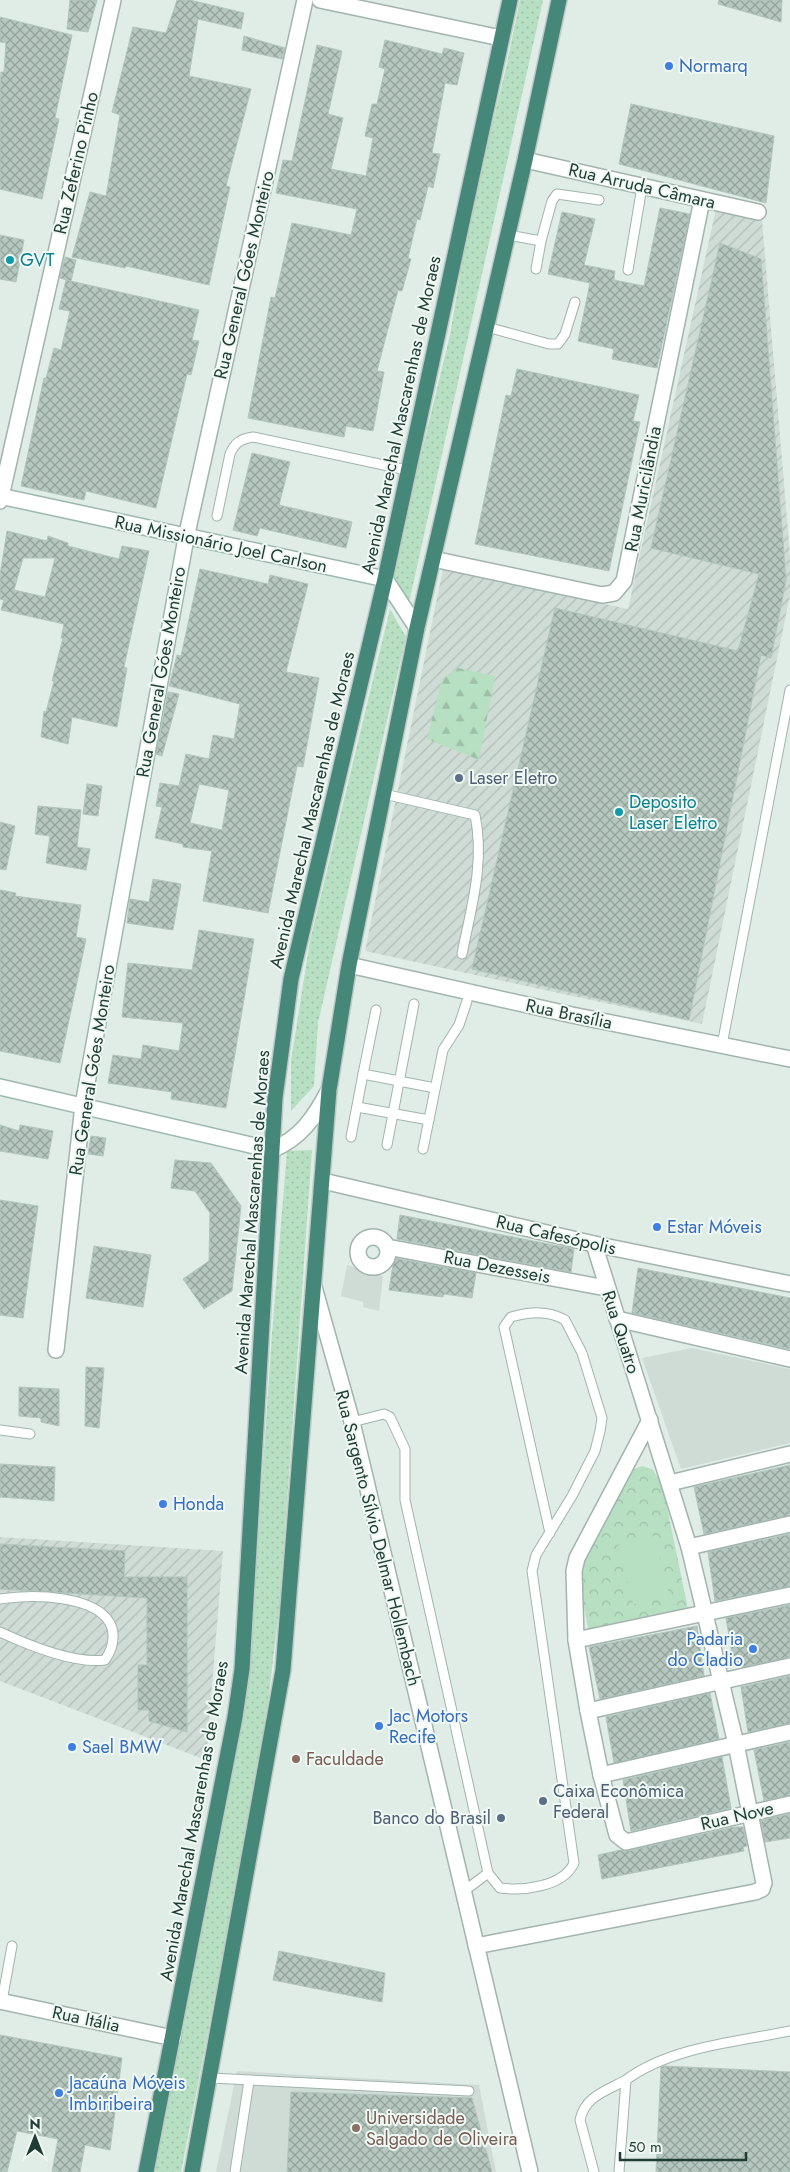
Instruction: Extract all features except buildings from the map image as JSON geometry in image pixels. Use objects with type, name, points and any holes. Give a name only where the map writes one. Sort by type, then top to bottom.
[{"type":"highway","name":"Avenida Marechal Mascarenhas de Moraes","points":[[146,2172],[235,1717],[242,1669],[275,1098],[291,979],[385,579],[510,0]]},
{"type":"highway","points":[[192,2172],[283,1670],[329,1090],[349,965],[417,628],[525,160],[559,0]]},
{"type":"street","name":"Rua Zeferino Pinho","points":[[0,497],[113,0]]},
{"type":"street","name":"Rua General Góes Monteiro","points":[[56,1350],[82,1105],[186,538],[305,0]]},
{"type":"street","points":[[320,0],[501,38]]},
{"type":"street","name":"Rua Arruda Câmara","points":[[525,160],[758,212]]},
{"type":"street","name":"Rua Muricilândia","points":[[433,559],[602,595],[614,593],[624,581],[702,200]]},
{"type":"street","name":"Rua Missionário Joel Carlson","points":[[0,497],[385,579]]},
{"type":"street","points":[[385,579],[417,628]]},
{"type":"street","name":"Rua Brasília","points":[[349,965],[468,997],[572,1015],[790,1059]]},
{"type":"street","points":[[0,1087],[272,1150],[300,1134],[316,1115],[329,1090]]},
{"type":"street","name":"Rua Cafesópolis","points":[[323,1181],[594,1244],[790,1284]]},
{"type":"street","name":"Rua Quatro","points":[[476,1946],[762,1889],[762,1873],[736,1744],[689,1547],[650,1420],[606,1288],[594,1244]]},
{"type":"street","name":"Rua Dezesseis","points":[[387,1247],[606,1288]]},
{"type":"street","name":"Rua Sargento Sílvio Delmar Hollembach","points":[[313,1285],[352,1422],[530,2172]]},
{"type":"street","points":[[617,1319],[790,1359]]},
{"type":"street","points":[[650,1420],[577,1558],[574,1571],[576,1640],[601,1775],[790,1732]]},
{"type":"street","points":[[670,1483],[790,1454]]},
{"type":"street","points":[[689,1547],[790,1524]]},
{"type":"street","points":[[576,1640],[790,1595]]},
{"type":"street","points":[[588,1711],[790,1666]]},
{"type":"street","name":"Rua Nove","points":[[601,1775],[617,1835],[626,1842],[790,1804]]},
{"type":"street","name":"Rua Itália","points":[[1,2001],[173,2038]]},
{"type":"lane","points":[[628,270],[642,187]]},
{"type":"lane","points":[[536,269],[541,241],[552,201],[557,194],[599,200]]},
{"type":"lane","points":[[508,234],[541,241]]},
{"type":"lane","points":[[487,327],[549,344],[558,344],[565,334],[575,302]]},
{"type":"lane","points":[[217,516],[230,454],[234,445],[242,439],[253,437],[407,470]]},
{"type":"lane","points":[[722,1045],[790,690]]},
{"type":"lane","points":[[384,794],[475,816],[479,833],[480,866],[462,954]]},
{"type":"lane","points":[[423,1149],[443,1050],[459,1024],[468,997]]},
{"type":"lane","points":[[387,1145],[414,1004]]},
{"type":"lane","points":[[351,1137],[376,1010]]},
{"type":"lane","points":[[363,1074],[435,1088]]},
{"type":"lane","points":[[357,1106],[429,1120]]},
{"type":"lane","points":[[352,1422],[384,1414],[390,1417],[405,1449],[405,1500],[488,1873],[500,1888],[514,1890],[547,1884],[570,1871],[574,1863],[532,1571],[536,1555],[550,1533],[595,1451],[602,1418],[582,1353],[565,1320],[546,1313],[527,1313],[511,1317],[504,1327],[550,1533]]},
{"type":"lane","points":[[0,1430],[30,1434]]},
{"type":"lane","points":[[0,1599],[44,1596],[97,1608],[109,1619],[114,1634],[112,1651],[105,1660],[93,1662],[72,1658],[0,1632]]},
{"type":"lane","points":[[463,1892],[488,1873]]},
{"type":"lane","points":[[1,2001],[12,1946]]},
{"type":"lane","points":[[594,2172],[580,2120],[588,2100],[656,2062],[678,2055],[790,2031]]},
{"type":"lane","points":[[210,2078],[468,2091]]},
{"type":"lane","points":[[619,2172],[626,2080]]},
{"type":"lane","points":[[235,2172],[249,2081]]},
{"type":"shaded area","points":[[716,209],[762,220],[790,556],[790,595],[702,1024],[365,951],[443,569],[628,609]]},
{"type":"shaded area","points":[[347,1265],[383,1276],[379,1311],[363,1307],[363,1302],[341,1296]]},
{"type":"shaded area","points":[[692,1348],[790,1369],[790,1443],[681,1469],[642,1358]]},
{"type":"shaded area","points":[[0,1537],[223,1551],[206,1760],[0,1681]]},
{"type":"shaded area","name":"Universidade Salgado de Oliveira","points":[[237,2071],[479,2085],[496,2172],[216,2172]]},
{"type":"green space","points":[[520,0],[543,0],[408,607],[393,583],[415,480],[450,335],[470,215],[506,68]]},
{"type":"green space","points":[[390,609],[406,637],[318,1023],[314,1086],[291,1111],[291,1061],[310,941]]},
{"type":"green space","points":[[458,668],[495,676],[479,760],[427,739],[442,679]]},
{"type":"green space","points":[[312,1150],[280,1600],[268,1703],[238,1876],[181,2172],[152,2172],[249,1671],[272,1334],[287,1151]]},
{"type":"green space","points":[[642,1466],[652,1469],[662,1483],[688,1609],[589,1634],[577,1570],[632,1470]]},
{"type":"green space","points":[[654,1536],[669,1595],[633,1604],[618,1545]]},
{"type":"place","name":"Normarq","points":[[669,66]]},
{"type":"place","name":"GVT","points":[[10,260]]},
{"type":"place","name":"Laser Eletro","points":[[459,778]]},
{"type":"place","name":"Deposito Laser Eletro","points":[[619,812]]},
{"type":"place","name":"Estar Móveis","points":[[657,1227]]},
{"type":"place","name":"Honda","points":[[163,1504]]},
{"type":"place","name":"Padaria do Cladio","points":[[753,1649]]},
{"type":"place","name":"Jac Motors Recife","points":[[379,1726]]},
{"type":"place","name":"Sael BMW","points":[[72,1747]]},
{"type":"place","name":"Faculdade","points":[[296,1759]]},
{"type":"place","name":"Caixa Econômica Federal","points":[[543,1801]]},
{"type":"place","name":"Banco do Brasil","points":[[501,1818]]},
{"type":"place","name":"Jacaúna Móveis Imbiribeira","points":[[59,2093]]},
{"type":"place","name":"Universidade Salgado de Oliveira","points":[[356,2128]]}]
